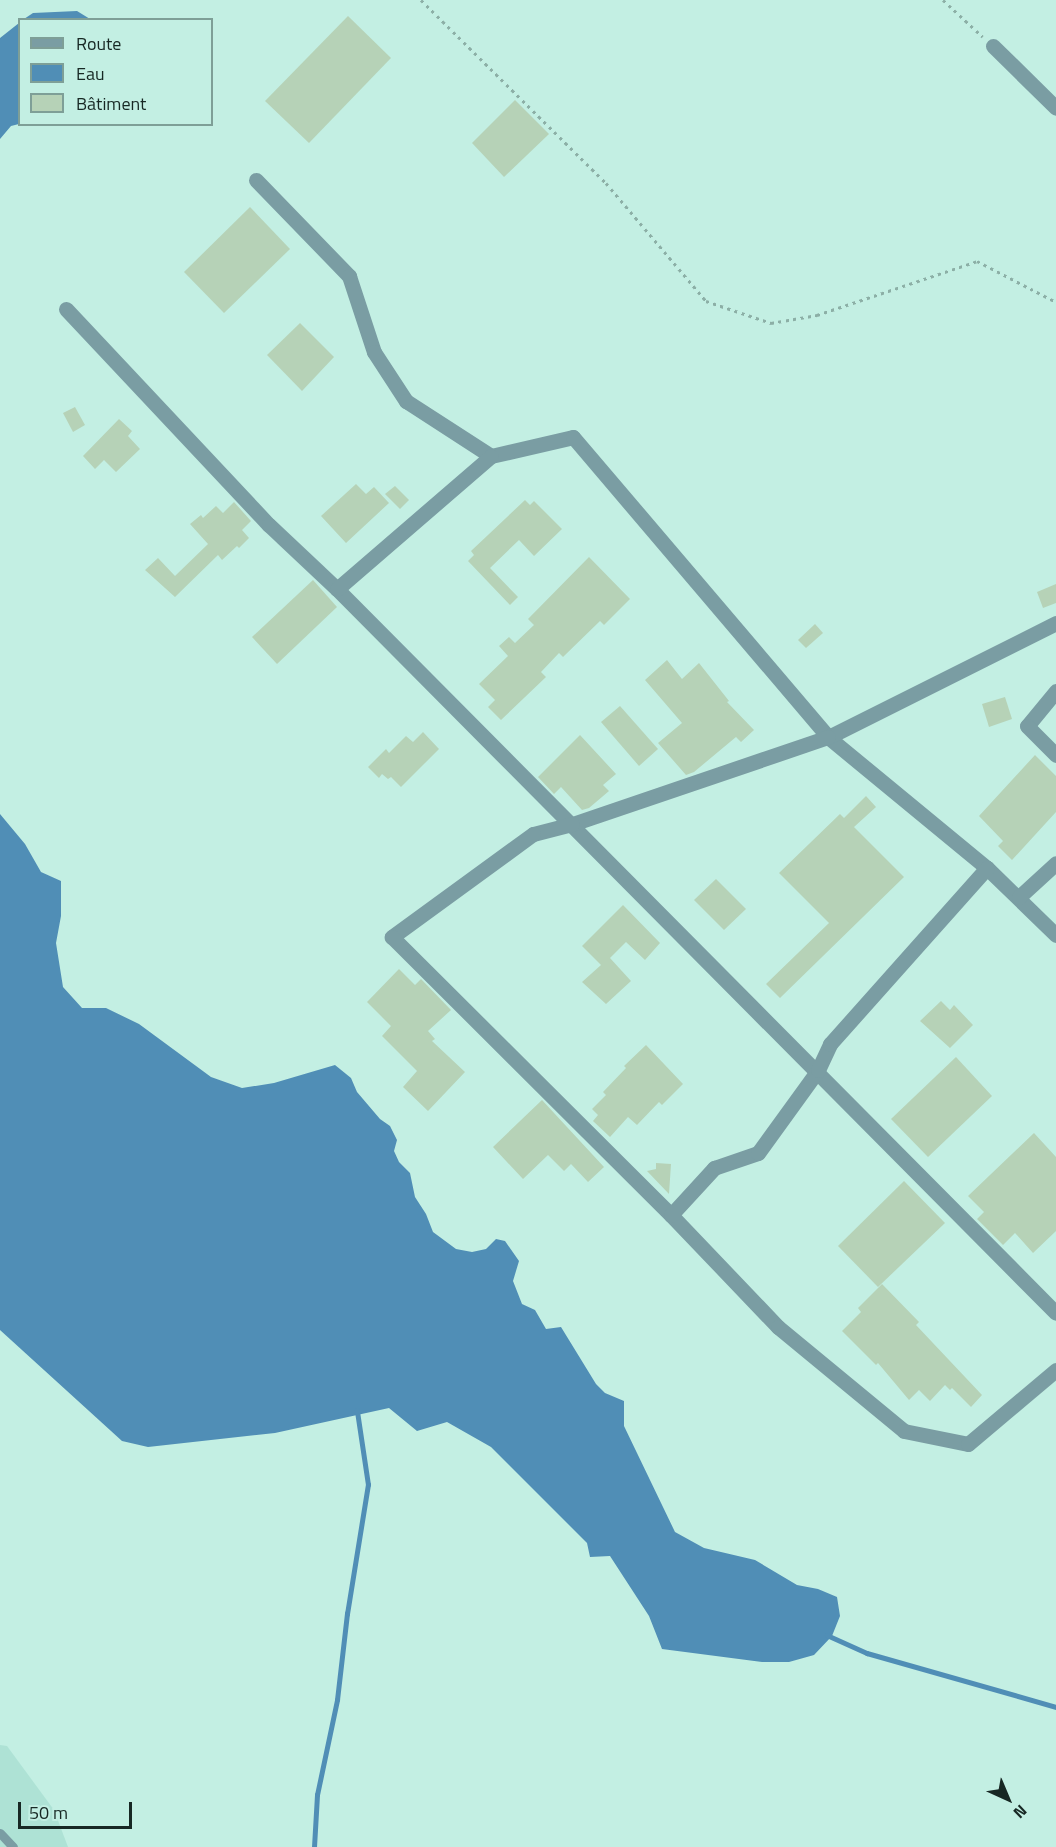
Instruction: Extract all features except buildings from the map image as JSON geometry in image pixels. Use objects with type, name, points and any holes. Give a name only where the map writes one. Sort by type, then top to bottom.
[{"type":"street","points":[[993,46],[1056,108]]},
{"type":"street","points":[[256,180],[349,276],[374,352],[406,401],[491,456]]},
{"type":"street","points":[[66,309],[269,525],[337,589],[818,1070],[1056,1313]]},
{"type":"street","points":[[337,589],[491,456],[573,437],[828,737],[987,868],[1056,935]]},
{"type":"street","points":[[1056,623],[828,737],[572,824],[533,834],[392,937],[671,1215],[778,1327],[904,1431],[968,1444],[1056,1370]]},
{"type":"street","points":[[1056,691],[1027,726],[1056,755]]},
{"type":"street","points":[[1019,897],[1056,863]]},
{"type":"street","points":[[671,1215],[714,1168],[758,1153],[818,1070],[830,1044],[987,868]]},
{"type":"lane","points":[[0,1833],[13,1847]]},
{"type":"path","points":[[422,0],[606,183],[706,301],[771,323],[817,315],[977,261],[1056,302]]},
{"type":"path","points":[[943,0],[993,46]]},
{"type":"shaded area","points":[[0,1745],[7,1746],[54,1810],[68,1847],[0,1847]]},
{"type":"water","points":[[77,11],[88,18],[26,18],[33,13]]},
{"type":"water","points":[[18,24],[18,124],[11,126],[0,139],[0,38]]},
{"type":"water","points":[[0,814],[25,844],[41,872],[61,881],[61,916],[56,943],[63,987],[82,1008],[106,1008],[139,1024],[211,1077],[242,1088],[274,1083],[335,1065],[351,1078],[357,1092],[380,1119],[390,1126],[397,1140],[394,1151],[399,1162],[410,1173],[415,1197],[426,1214],[433,1232],[456,1249],[472,1252],[486,1249],[496,1239],[505,1241],[519,1261],[513,1281],[522,1304],[535,1310],[546,1329],[561,1327],[596,1384],[605,1393],[624,1401],[624,1426],[675,1532],[704,1548],[755,1560],[797,1585],[818,1589],[837,1597],[840,1616],[832,1636],[814,1655],[789,1662],[762,1662],[662,1649],[649,1616],[610,1556],[590,1557],[587,1543],[491,1447],[447,1422],[417,1431],[389,1408],[275,1433],[148,1447],[122,1441],[0,1330]]},
{"type":"waterway","points":[[314,1847],[317,1795],[337,1700],[347,1614],[368,1485],[357,1411]]},
{"type":"waterway","points":[[827,1635],[867,1653],[1056,1707]]}]
